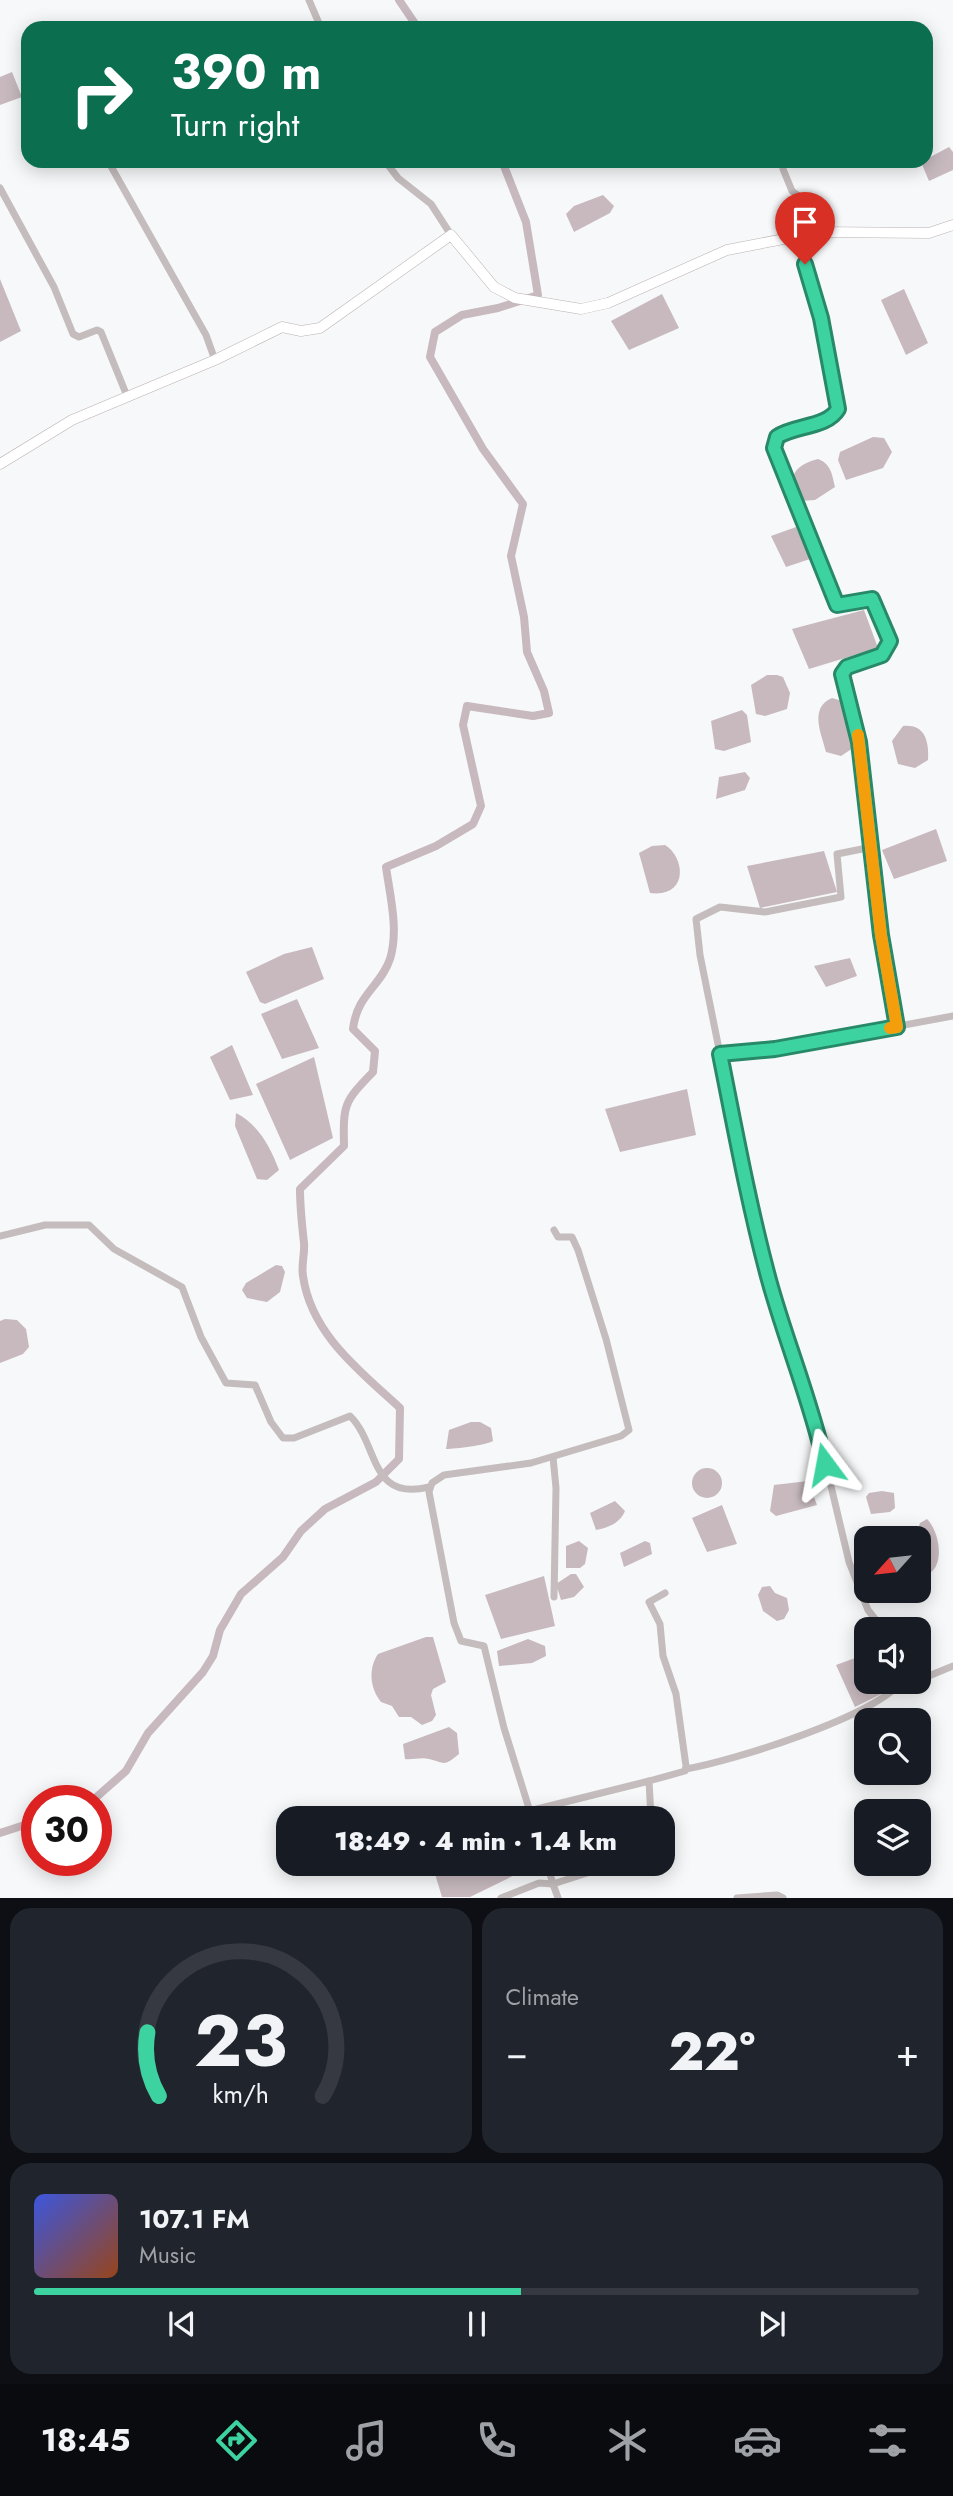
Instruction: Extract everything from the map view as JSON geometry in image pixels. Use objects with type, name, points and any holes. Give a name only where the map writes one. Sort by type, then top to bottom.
[{"type":"street","points":[[309,0],[318,21]]},
{"type":"street","points":[[112,168],[206,335],[215,360]]},
{"type":"street","points":[[390,168],[398,178],[431,204],[451,235],[487,279],[505,292],[527,301],[582,309],[608,303],[727,250],[820,232],[929,233],[953,225]]},
{"type":"street","points":[[783,169],[792,191],[815,208],[820,232]]},
{"type":"street","points":[[0,188],[54,287],[73,334],[79,337],[97,330],[101,332],[128,396]]},
{"type":"street","points":[[0,464],[72,420],[215,360],[282,327],[301,331],[320,328],[451,235]]},
{"type":"street","points":[[798,238],[821,318],[838,409],[828,419],[785,431],[777,437],[774,448],[837,605],[872,599],[890,641],[882,655],[847,667],[842,674],[859,742],[897,1027]]},
{"type":"street","points":[[872,848],[837,855],[843,895],[841,897],[765,912],[720,907],[696,919],[720,1054],[768,1276],[795,1371],[817,1427],[849,1562],[868,1609],[874,1617]]},
{"type":"street","points":[[720,1054],[775,1049],[953,1016]]},
{"type":"street","points":[[0,1236],[45,1225],[89,1225],[114,1249],[182,1287],[201,1337],[226,1383],[255,1385],[271,1422],[284,1438],[294,1438],[350,1416],[372,1460],[390,1483],[412,1490],[429,1487],[444,1475],[457,1471],[516,1466],[621,1436],[629,1430],[606,1339],[578,1250],[572,1237],[558,1237],[554,1230]]},
{"type":"street","points":[[553,1457],[556,1488],[554,1597]]},
{"type":"street","points":[[429,1487],[454,1623],[461,1640],[484,1646],[528,1806]]},
{"type":"street","points":[[665,1593],[649,1602],[660,1624],[663,1656],[676,1694],[686,1769]]},
{"type":"street","points":[[931,1675],[953,1666]]},
{"type":"street","points":[[559,1806],[686,1769],[724,1762],[803,1734],[885,1694]]},
{"type":"street","points":[[649,1781],[650,1806]]},
{"type":"street","points":[[551,1876],[558,1898]]},
{"type":"street","points":[[500,1898],[539,1883],[553,1884],[578,1876]]},
{"type":"street","points":[[737,1898],[777,1895],[783,1898]]},
{"type":"shaded area","points":[[12,72],[21,97],[0,105],[0,77]]},
{"type":"shaded area","points":[[949,147],[953,152],[953,170],[929,181],[924,168],[933,168],[933,156]]},
{"type":"shaded area","points":[[603,195],[614,206],[610,213],[574,232],[566,214],[574,206]]},
{"type":"shaded area","points":[[0,279],[21,331],[0,342]]},
{"type":"shaded area","points":[[904,289],[928,343],[906,355],[881,300]]},
{"type":"shaded area","points":[[662,294],[679,328],[629,350],[611,321]]},
{"type":"shaded area","points":[[873,437],[884,438],[892,452],[883,468],[846,480],[838,460],[840,452]]},
{"type":"shaded area","points":[[818,459],[828,467],[835,487],[815,500],[800,501],[794,486],[794,474],[802,465]]},
{"type":"shaded area","points":[[796,527],[810,559],[786,567],[771,536]]},
{"type":"shaded area","points":[[864,610],[878,648],[809,669],[792,629]]},
{"type":"shaded area","points":[[767,675],[783,677],[790,693],[787,709],[765,716],[756,714],[751,685]]},
{"type":"shaded area","points":[[832,698],[842,701],[854,729],[853,748],[841,756],[826,752],[820,729],[821,708]]},
{"type":"shaded area","points":[[742,710],[747,715],[751,742],[724,751],[715,749],[711,721]]},
{"type":"shaded area","points":[[903,726],[921,731],[928,746],[928,760],[915,768],[898,764],[892,741]]},
{"type":"shaded area","points":[[745,772],[750,778],[745,790],[716,799],[719,777]]},
{"type":"shaded area","points":[[936,829],[947,861],[894,879],[882,850]]},
{"type":"shaded area","points":[[665,845],[677,859],[680,876],[671,889],[662,893],[650,893],[639,853],[652,846]]},
{"type":"shaded area","points":[[824,851],[837,892],[760,908],[747,866]]},
{"type":"shaded area","points":[[312,947],[324,979],[265,1004],[260,1002],[246,972],[284,954]]},
{"type":"shaded area","points":[[850,958],[857,976],[826,987],[814,966]]},
{"type":"shaded area","points":[[297,999],[319,1048],[282,1059],[261,1014]]},
{"type":"shaded area","points":[[232,1045],[253,1095],[230,1100],[210,1057]]},
{"type":"shaded area","points":[[314,1057],[333,1138],[290,1160],[256,1084]]},
{"type":"shaded area","points":[[687,1089],[696,1135],[620,1152],[605,1109]]},
{"type":"shaded area","points":[[236,1113],[257,1130],[272,1153],[279,1170],[267,1180],[257,1179],[235,1126]]},
{"type":"shaded area","points":[[276,1265],[282,1266],[285,1272],[280,1292],[267,1302],[247,1298],[242,1290],[246,1283]]},
{"type":"shaded area","points":[[17,1320],[26,1329],[29,1347],[23,1354],[0,1363],[0,1321]]},
{"type":"shaded area","points":[[471,1422],[480,1422],[491,1428],[493,1441],[446,1449],[449,1430]]},
{"type":"shaded area","points":[[707,1468],[718,1472],[722,1483],[718,1494],[707,1498],[696,1494],[692,1483],[696,1472]]},
{"type":"shaded area","points":[[808,1481],[817,1505],[776,1516],[770,1511],[774,1485]]},
{"type":"shaded area","points":[[869,1493],[894,1493],[895,1508],[890,1512],[871,1514],[866,1497]]},
{"type":"shaded area","points":[[615,1501],[625,1511],[623,1515],[613,1524],[596,1530],[590,1513]]},
{"type":"shaded area","points":[[722,1505],[737,1544],[707,1552],[692,1518]]},
{"type":"shaded area","points":[[927,1519],[931,1524],[939,1547],[938,1562],[931,1572],[931,1526],[919,1526]]},
{"type":"shaded area","points":[[579,1541],[588,1548],[585,1564],[580,1568],[566,1568],[566,1546]]},
{"type":"shaded area","points":[[645,1541],[650,1543],[652,1554],[624,1567],[620,1553]]},
{"type":"shaded area","points":[[571,1574],[576,1574],[584,1587],[574,1597],[561,1600],[556,1584]]},
{"type":"shaded area","points":[[544,1576],[555,1626],[501,1639],[485,1595]]},
{"type":"shaded area","points":[[770,1586],[775,1593],[787,1598],[789,1610],[784,1619],[777,1621],[763,1611],[758,1595],[762,1587]]},
{"type":"shaded area","points":[[433,1637],[446,1682],[433,1689],[431,1695],[436,1715],[432,1721],[422,1725],[411,1717],[399,1717],[392,1706],[381,1702],[373,1685],[372,1672],[378,1654]]},
{"type":"shaded area","points":[[528,1639],[545,1646],[546,1656],[532,1663],[499,1666],[497,1651]]},
{"type":"shaded area","points":[[854,1658],[854,1694],[881,1694],[855,1707],[836,1665]]},
{"type":"shaded area","points":[[449,1727],[457,1733],[459,1754],[454,1758],[444,1763],[426,1758],[405,1759],[403,1744]]},
{"type":"shaded area","points":[[436,1876],[513,1876],[470,1897],[442,1897]]},
{"type":"waterway","points":[[399,0],[413,21]]},
{"type":"waterway","points":[[110,1785],[126,1771],[148,1733],[203,1672],[213,1656],[220,1630],[241,1594],[283,1557],[301,1531],[325,1509],[376,1482],[399,1459],[400,1408],[339,1350],[316,1316],[308,1297],[303,1272],[300,1189],[344,1146],[347,1104],[373,1072],[375,1051],[353,1029],[359,1007],[386,968],[393,948],[393,913],[386,867],[436,846],[473,824],[481,806],[463,725],[467,706],[533,716],[549,713],[544,691],[527,652],[524,617],[511,556],[523,504],[483,449],[430,357],[435,332],[462,315],[498,308],[538,295],[526,222],[505,168]]},
{"type":"waterway","points":[[0,1833],[21,1826]]},
{"type":"slow traffic","points":[[858,735],[868,803],[881,935],[897,1027],[890,1028]]},
{"type":"route","points":[[805,264],[821,318],[838,409],[828,419],[785,431],[777,437],[774,448],[837,605],[872,599],[880,611],[890,641],[889,647],[882,655],[847,667],[842,674],[859,742],[881,935],[897,1027],[775,1049],[720,1054],[768,1276],[795,1371],[817,1427],[825,1464]]}]
